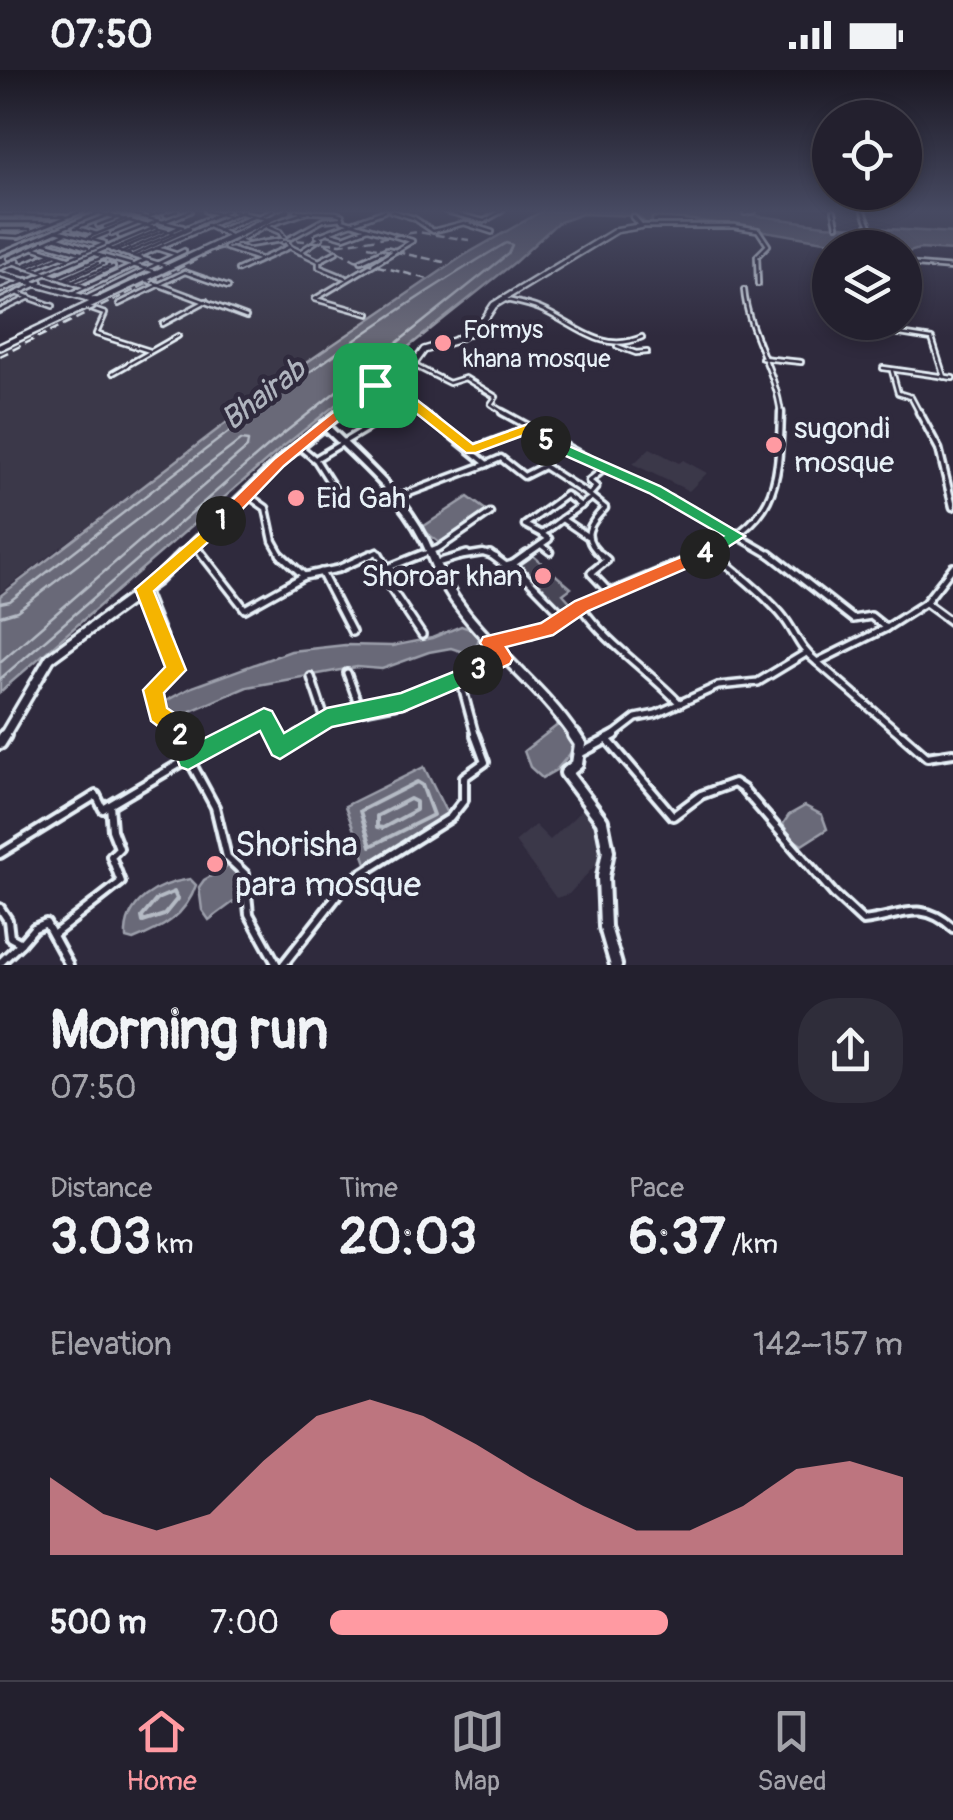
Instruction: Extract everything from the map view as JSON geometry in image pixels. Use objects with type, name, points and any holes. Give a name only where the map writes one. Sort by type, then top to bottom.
[{"type":"main road","points":[[0,347],[194,253]]},
{"type":"main road","points":[[97,301],[157,272]]},
{"type":"street","points":[[9,258],[19,253]]},
{"type":"street","points":[[50,253],[60,256]]},
{"type":"street","points":[[31,268],[80,253]]},
{"type":"street","points":[[0,288],[47,273],[89,253]]},
{"type":"street","points":[[98,253],[157,272]]},
{"type":"street","points":[[123,253],[168,267]]},
{"type":"street","points":[[172,253],[186,256]]},
{"type":"street","points":[[241,253],[260,259]]},
{"type":"street","points":[[238,270],[275,253]]},
{"type":"street","points":[[302,253],[319,261]]},
{"type":"street","points":[[319,261],[335,253]]},
{"type":"street","points":[[361,261],[380,253]]},
{"type":"street","points":[[370,314],[316,299],[394,253]]},
{"type":"street","points":[[0,742],[50,658],[144,589],[299,446],[375,385],[411,364],[424,350],[454,341],[480,326],[502,298],[578,253]]},
{"type":"street","points":[[758,284],[756,256],[760,253]]},
{"type":"street","points":[[0,254],[18,261],[0,273]]},
{"type":"street","points":[[86,298],[176,254]]},
{"type":"street","points":[[31,268],[60,256]]},
{"type":"street","points":[[103,257],[103,264]]},
{"type":"street","points":[[73,293],[146,260]]},
{"type":"street","points":[[319,261],[319,267],[350,278]]},
{"type":"street","points":[[13,262],[86,287]]},
{"type":"street","points":[[67,280],[103,264],[122,270]]},
{"type":"street","points":[[67,280],[103,264]]},
{"type":"street","points":[[67,280],[103,264]]},
{"type":"street","points":[[922,268],[953,268]]},
{"type":"street","points":[[119,304],[185,272],[228,287]]},
{"type":"street","points":[[0,273],[97,301]]},
{"type":"street","points":[[144,278],[246,318]]},
{"type":"street","points":[[0,302],[41,282]]},
{"type":"street","points":[[490,643],[546,629],[580,606],[710,551],[737,536],[769,502],[780,469],[780,404],[770,369],[762,358],[744,290]]},
{"type":"street","points":[[19,294],[53,306]]},
{"type":"street","points":[[0,311],[30,297]]},
{"type":"street","points":[[502,298],[562,319],[588,338],[624,345],[642,337]]},
{"type":"street","points":[[163,324],[206,301]]},
{"type":"street","points":[[0,302],[11,307]]},
{"type":"street","points":[[85,307],[105,314],[96,334],[150,351]]},
{"type":"street","points":[[113,374],[178,336]]},
{"type":"street","points":[[922,337],[932,339],[944,377]]},
{"type":"street","points":[[613,344],[636,354],[647,352]]},
{"type":"street","points":[[762,358],[801,362]]},
{"type":"street","points":[[411,364],[449,384],[465,378],[476,382],[496,398],[491,404],[546,442],[681,503],[815,585],[853,618],[871,616],[886,628]]},
{"type":"street","points":[[883,368],[953,378]]},
{"type":"street","points":[[892,371],[898,393],[910,396],[924,414],[942,458],[949,503],[953,507]]},
{"type":"street","points":[[375,385],[410,402],[487,464]]},
{"type":"street","points":[[317,458],[410,402]]},
{"type":"street","points":[[324,425],[398,497],[424,536],[442,585],[503,658],[554,704],[580,744],[578,764],[566,773],[602,821],[608,851],[603,877],[606,927],[616,965]]},
{"type":"street","points":[[471,450],[528,428]]},
{"type":"street","points":[[299,446],[317,458],[342,500]]},
{"type":"street","points":[[398,497],[501,458],[524,476],[544,466],[605,508],[593,520],[586,536]]},
{"type":"street","points":[[542,534],[590,497],[596,488],[590,480],[605,468]]},
{"type":"street","points":[[432,564],[474,552],[491,553],[506,566],[513,564],[550,539],[525,525],[562,495],[581,506]]},
{"type":"street","points":[[248,496],[266,507],[269,537],[281,561],[304,576]]},
{"type":"street","points":[[386,568],[428,553],[490,513]]},
{"type":"street","points":[[562,519],[586,536],[607,560],[590,572],[610,593]]},
{"type":"street","points":[[195,545],[245,609],[304,576],[377,552],[386,568],[385,580],[422,635]]},
{"type":"street","points":[[541,545],[550,552]]},
{"type":"street","points":[[710,551],[779,612],[796,636],[799,648],[927,756],[937,758],[953,753]]},
{"type":"street","points":[[513,564],[565,617]]},
{"type":"street","points":[[818,662],[927,604],[953,568]]},
{"type":"street","points":[[321,572],[352,632]]},
{"type":"street","points":[[144,589],[176,670],[153,690],[158,714],[175,726],[223,829],[227,857],[245,874],[250,914],[280,965],[348,882],[413,844],[458,810],[464,800],[464,776],[485,762],[469,720],[460,679]]},
{"type":"street","points":[[927,604],[953,623]]},
{"type":"street","points":[[580,606],[602,636],[645,667],[680,704]]},
{"type":"street","points":[[579,753],[636,718],[718,686],[758,682],[806,653]]},
{"type":"street","points":[[0,854],[96,795],[103,809],[262,718],[280,748],[325,719],[403,702],[503,658]]},
{"type":"street","points":[[347,673],[360,709]]},
{"type":"street","points":[[311,677],[325,719]]},
{"type":"street","points":[[607,739],[673,816],[713,789],[734,783],[743,789],[834,894],[863,921],[880,921],[895,912],[921,910],[935,912],[953,928]]},
{"type":"street","points":[[52,935],[121,882],[110,856],[119,848],[112,830],[110,805]]},
{"type":"street","points":[[0,908],[8,920],[10,937],[21,944]]},
{"type":"street","points":[[0,963],[40,924],[46,923],[69,965]]},
{"type":"shaded area","points":[[198,253],[477,253],[294,371],[0,593],[0,348]]},
{"type":"shaded area","points":[[650,448],[707,473],[689,491],[633,464]]},
{"type":"shaded area","name":"Shoroar khan","points":[[531,554],[571,588],[563,594],[574,606],[563,613],[517,564]]},
{"type":"shaded area","points":[[586,806],[596,817],[603,848],[600,860],[569,894],[556,898],[515,842],[535,825],[550,840]]},
{"type":"water","name":"Bhairab","points":[[469,253],[525,253],[279,450],[0,692],[0,596],[294,371]]},
{"type":"water","points":[[468,497],[490,513],[442,545],[421,528]]},
{"type":"water","points":[[461,626],[479,639],[476,646],[463,652],[451,648],[382,669],[357,667],[247,687],[172,719],[164,716],[160,708],[192,687],[291,651],[345,645],[392,646],[432,638]]},
{"type":"water","points":[[559,724],[574,749],[556,770],[542,778],[530,767],[524,751]]},
{"type":"water","points":[[424,767],[449,818],[366,863],[345,806]]},
{"type":"water","points":[[805,806],[822,815],[827,829],[802,845],[790,837],[783,824],[789,815]]},
{"type":"water","points":[[229,866],[242,881],[243,895],[209,920],[202,910],[199,887]]},
{"type":"water","points":[[190,879],[196,885],[179,913],[153,931],[133,940],[126,938],[131,914],[145,896]]},
{"type":"railway","points":[[0,356],[210,253]]},
{"type":"railway","points":[[342,253],[355,260],[428,279]]},
{"type":"railway","points":[[400,253],[444,262]]},
{"type":"place","name":"Formys khana mosque","points":[[443,343]]},
{"type":"place","name":"sugondi mosque","points":[[774,445]]},
{"type":"place","name":"Eid Gah","points":[[296,498]]},
{"type":"place","name":"Shoroar khan","points":[[543,576]]},
{"type":"place","name":"Shorisha para mosque","points":[[215,864]]},
{"type":"route","points":[[375,385],[407,399],[471,450],[528,428],[546,442],[681,503],[737,536],[694,560],[581,606],[546,629],[490,643],[503,658],[421,696],[327,718],[280,748],[262,718],[188,759],[175,726],[158,714],[153,690],[176,670],[144,589],[248,496],[279,462],[375,385]]}]
